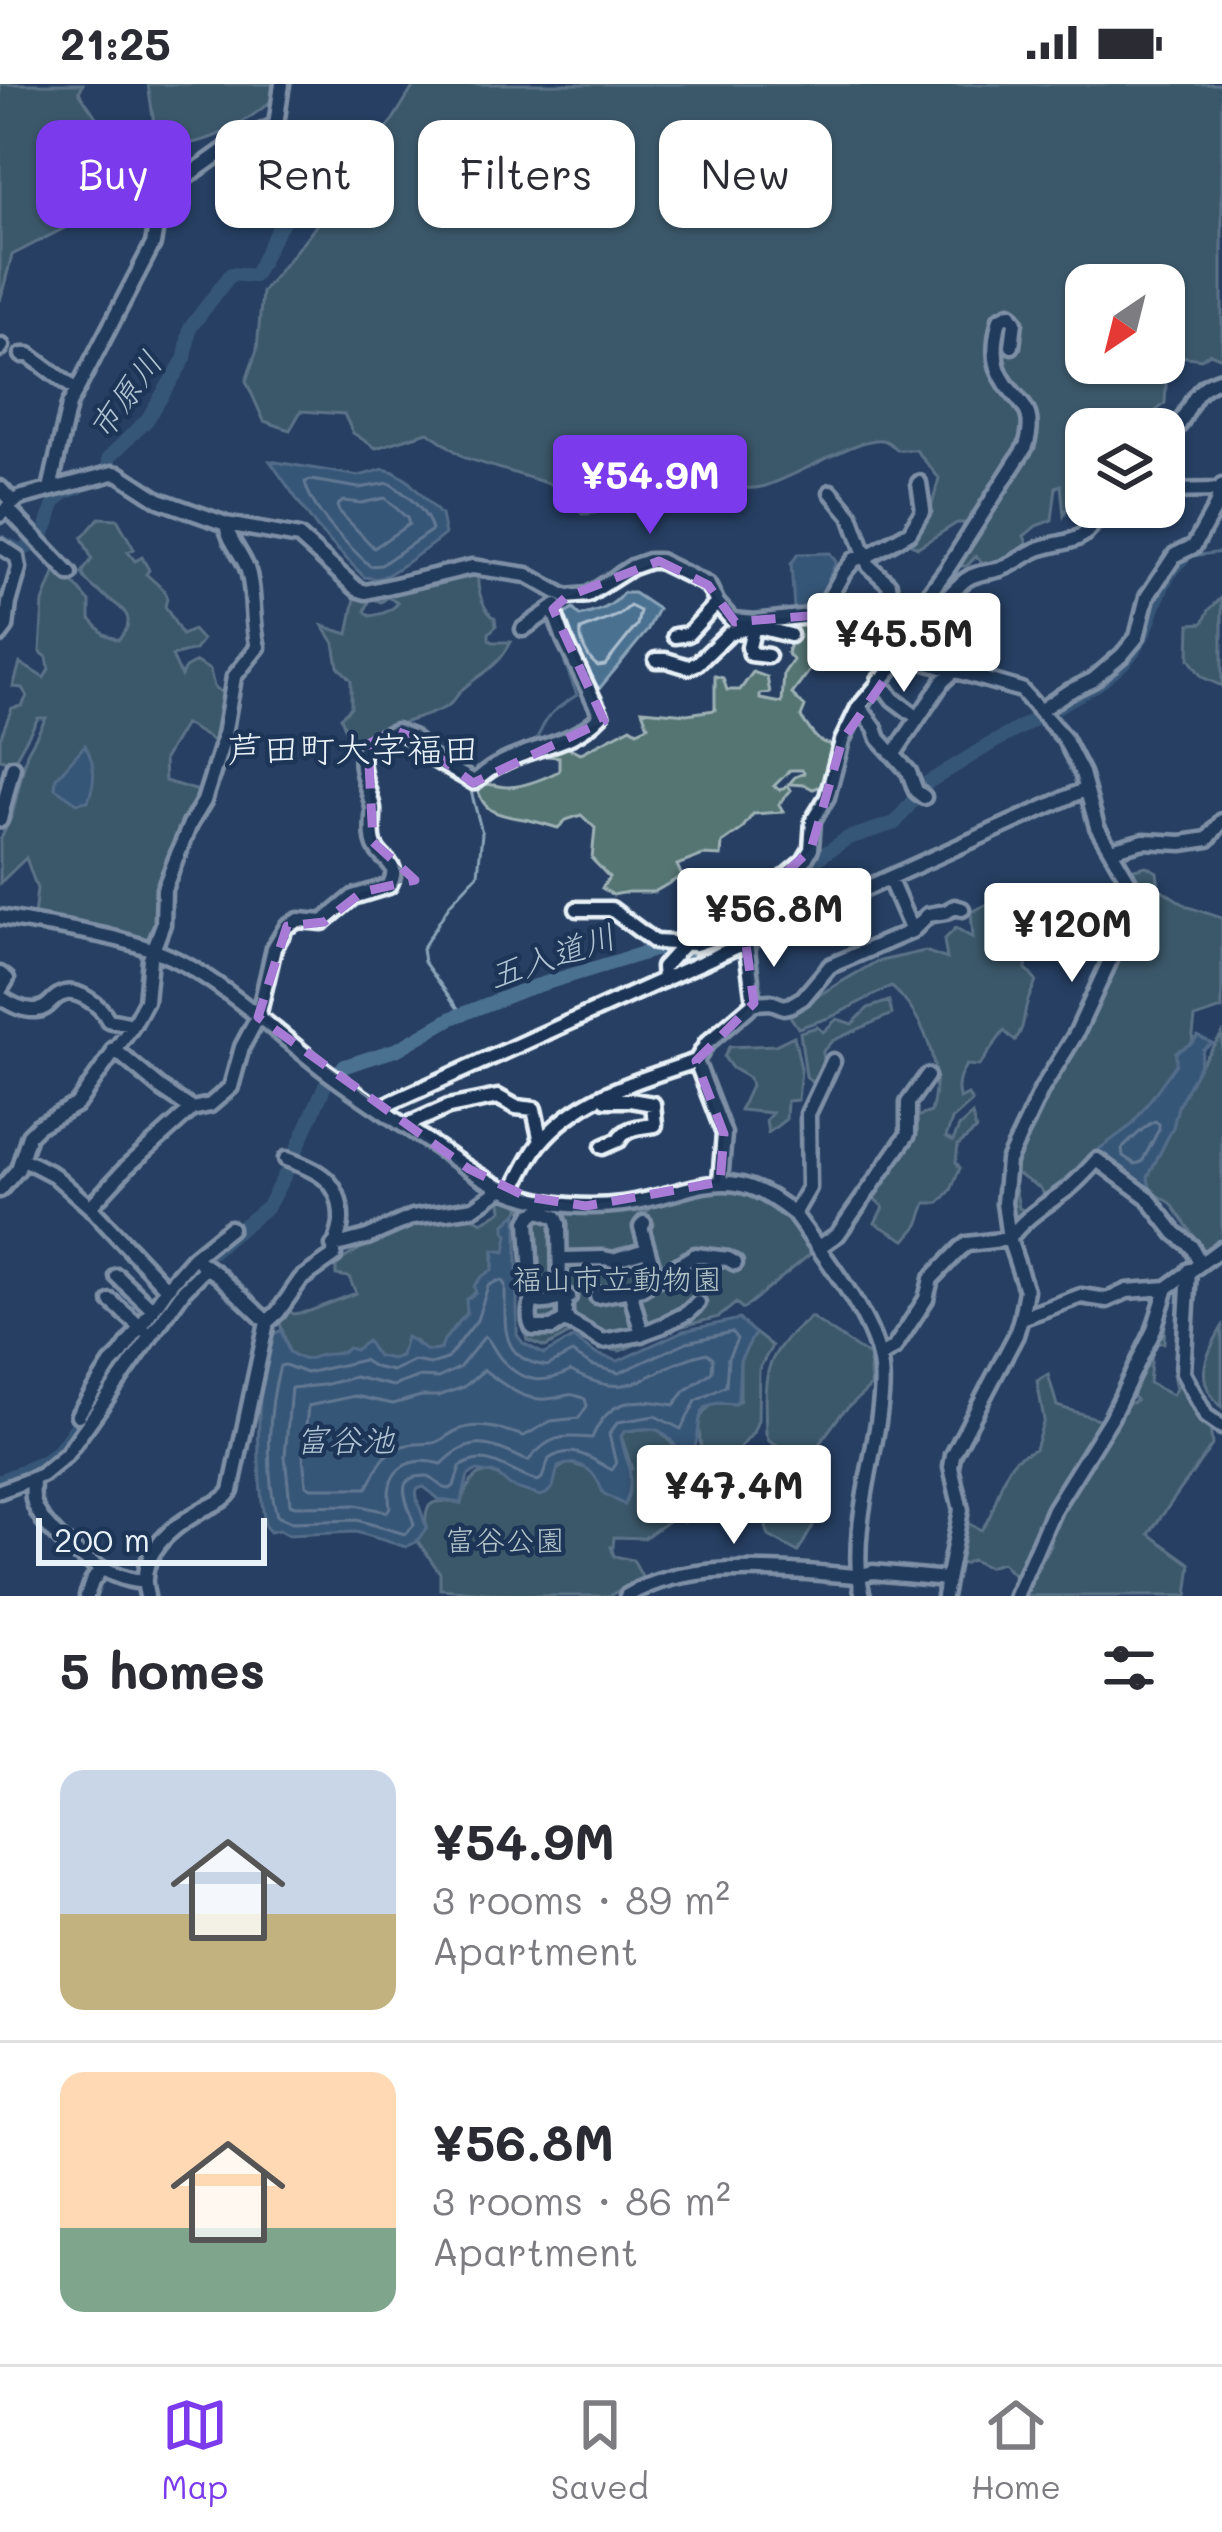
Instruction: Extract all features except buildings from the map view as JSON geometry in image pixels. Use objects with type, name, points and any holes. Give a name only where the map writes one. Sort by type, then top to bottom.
[{"type":"street","points":[[191,173],[233,144],[276,125],[282,84]]},
{"type":"street","points":[[50,489],[62,423],[153,244],[156,228]]},
{"type":"street","points":[[880,634],[901,626],[917,610],[1026,446],[1030,417],[1007,385],[995,353],[1000,319],[1010,314],[1015,322],[1012,346]]},
{"type":"street","points":[[22,355],[29,355],[76,390]]},
{"type":"street","points":[[1185,416],[1208,382],[1222,379]]},
{"type":"street","points":[[6,508],[50,489],[119,474],[159,500],[226,524],[299,537],[366,592],[472,566],[527,575],[566,597],[588,596],[632,567],[659,560],[708,585],[733,620],[790,635]]},
{"type":"street","points":[[819,615],[855,559],[910,532],[923,510],[919,483]]},
{"type":"street","points":[[0,488],[6,508],[70,574]]},
{"type":"street","points":[[1045,714],[1066,693],[1093,680],[1122,655],[1137,637],[1147,597],[1174,555],[1191,554],[1221,488],[1185,490]]},
{"type":"street","points":[[831,492],[851,516],[869,566],[889,584],[892,604],[880,634]]},
{"type":"street","points":[[0,1190],[18,1169],[29,1135],[77,1104],[146,1000],[152,949],[163,924],[164,889],[204,801],[223,741],[234,676],[258,647],[249,573],[226,524]]},
{"type":"street","points":[[382,1111],[386,1105],[664,980],[739,932],[812,849],[813,820],[827,797],[842,742],[860,706],[903,653],[917,626],[968,578],[1005,568],[1052,543],[1078,540],[1091,528]]},
{"type":"street","points":[[0,546],[17,557],[19,568],[0,635]]},
{"type":"street","points":[[523,629],[566,597]]},
{"type":"street","points":[[675,636],[688,634],[717,603]]},
{"type":"street","points":[[917,610],[935,607]]},
{"type":"street","points":[[90,1207],[192,1108],[210,1105],[231,1087],[242,1047],[258,1017],[274,948],[287,926],[299,920],[323,922],[353,897],[389,886],[394,878],[392,867],[373,842],[373,807],[364,775],[363,751],[368,744],[396,731],[412,737],[428,756],[474,782],[499,764],[587,729],[601,715],[553,608]]},
{"type":"street","points":[[656,660],[689,667],[729,633],[754,624],[819,615],[880,634],[903,653],[1022,690],[1064,738],[1082,773],[1097,827],[1134,890],[1134,908],[1076,1034],[1042,1089],[1008,1161],[1004,1203],[1009,1239],[1026,1290],[1006,1355],[953,1456],[962,1510],[944,1596]]},
{"type":"street","points":[[754,624],[751,654],[768,656]]},
{"type":"street","points":[[894,754],[955,670]]},
{"type":"street","points":[[879,680],[893,699],[917,717]]},
{"type":"street","points":[[860,706],[878,739],[909,772],[920,794]]},
{"type":"street","points":[[0,820],[13,767]]},
{"type":"street","points":[[664,980],[663,967],[688,949],[889,878],[1086,789]]},
{"type":"street","points":[[1111,850],[1144,841],[1208,839],[1222,821]]},
{"type":"street","points":[[889,878],[912,932]]},
{"type":"street","points":[[334,1246],[367,1238],[412,1217],[474,1208],[507,1190],[541,1142],[579,1106],[696,1060],[707,1043],[754,1003],[791,1005],[830,966],[912,932],[928,915],[955,907],[962,910]]},
{"type":"street","points":[[577,909],[611,909],[655,942],[688,949]]},
{"type":"street","points":[[0,917],[127,942],[194,969],[382,1111],[507,1190],[557,1204],[586,1206],[636,1202],[720,1183],[740,1184],[764,1192],[794,1214],[868,1326],[879,1357],[879,1410],[857,1576],[863,1596]]},
{"type":"street","points":[[739,932],[754,1003]]},
{"type":"street","points":[[0,974],[7,979],[0,993],[10,1004],[39,1010],[65,992],[103,1010],[108,1020],[133,1025]]},
{"type":"street","points":[[114,1049],[192,1108]]},
{"type":"street","points":[[696,1060],[724,1134],[720,1183]]},
{"type":"street","points":[[794,1214],[808,1188],[808,1114],[833,1061]]},
{"type":"street","points":[[818,1248],[838,1234],[908,1134],[908,1103],[927,1076]]},
{"type":"street","points":[[602,1095],[607,1100],[653,1104],[655,1125],[634,1128],[603,1147]]},
{"type":"street","points":[[404,1126],[448,1107],[498,1097],[516,1107],[534,1109],[541,1142]]},
{"type":"street","points":[[23,1159],[55,1175],[174,1287]]},
{"type":"street","points":[[879,1357],[894,1348],[926,1299],[931,1279],[960,1249],[1009,1239],[1096,1160],[1147,1197],[1191,1246],[1194,1267],[1183,1373],[1206,1417],[1222,1427]]},
{"type":"street","points":[[33,1479],[33,1501],[40,1515],[71,1549],[145,1589],[147,1560],[159,1543],[202,1509],[225,1499],[231,1491],[266,1322],[301,1279],[334,1256],[341,1218],[334,1190],[317,1170],[291,1161]]},
{"type":"street","points":[[540,1211],[556,1217],[559,1224],[567,1319],[552,1328],[530,1325],[528,1221],[540,1211]]},
{"type":"street","points":[[644,1223],[641,1227],[656,1279]]},
{"type":"street","points":[[0,1490],[33,1479],[66,1455],[193,1258],[223,1242],[230,1228]]},
{"type":"street","points":[[1021,1318],[1081,1296],[1107,1300],[1127,1291],[1167,1288],[1222,1248]]},
{"type":"street","points":[[565,1297],[564,1255],[613,1260],[646,1250]]},
{"type":"street","points":[[597,1295],[642,1288],[695,1255],[735,1264]]},
{"type":"street","points":[[193,1258],[217,1274],[266,1322]]},
{"type":"street","points":[[78,1414],[111,1364],[146,1332],[153,1310],[174,1287],[206,1267]]},
{"type":"street","points":[[117,1276],[153,1310]]},
{"type":"street","points":[[1016,1596],[1054,1509],[1111,1418],[1153,1332],[1167,1288]]},
{"type":"street","points":[[630,1290],[642,1334]]},
{"type":"street","points":[[533,1301],[565,1297]]},
{"type":"street","points":[[111,1301],[146,1332]]},
{"type":"street","points":[[567,1319],[603,1341],[642,1334],[698,1303]]},
{"type":"street","points":[[93,1594],[101,1569]]},
{"type":"street","points":[[628,1596],[688,1573],[714,1570],[857,1576],[873,1571],[947,1579]]},
{"type":"highlighted area","points":[[659,561],[708,585],[735,622],[819,615],[903,653],[842,741],[811,849],[742,915],[754,1003],[696,1061],[724,1134],[720,1182],[586,1206],[527,1197],[469,1169],[258,1017],[287,926],[324,922],[362,892],[415,880],[373,842],[368,744],[396,731],[412,737],[473,783],[604,721],[553,609],[566,597]]},
{"type":"green space","points":[[0,84],[83,84],[79,92],[98,120],[36,120],[36,228],[64,228],[12,255],[0,301]]},
{"type":"green space","points":[[148,84],[291,84],[244,120],[215,120],[215,136],[196,142],[191,143],[191,120],[153,120]]},
{"type":"green space","points":[[415,84],[1222,84],[1222,358],[1210,353],[1201,359],[1185,357],[1185,264],[1065,264],[1065,384],[1166,384],[1165,403],[1159,408],[1065,408],[1065,513],[1061,485],[1056,487],[1052,520],[1024,536],[1029,547],[1000,563],[982,562],[976,556],[967,566],[955,566],[964,523],[918,547],[911,544],[930,513],[939,478],[916,450],[897,450],[882,440],[857,445],[761,487],[688,480],[582,514],[560,487],[465,458],[428,432],[376,448],[353,433],[344,414],[301,411],[290,430],[264,421],[246,381],[257,350],[262,292],[314,228],[394,228],[393,120]]},
{"type":"green space","points":[[99,518],[117,519],[134,549],[128,552],[135,561],[142,557],[149,570],[146,574],[164,590],[165,606],[182,635],[193,630],[202,640],[195,650],[172,656],[181,676],[196,662],[210,670],[214,687],[226,696],[219,744],[185,724],[164,759],[165,781],[202,792],[188,818],[158,930],[148,944],[34,917],[37,889],[26,858],[0,883],[0,840],[12,816],[27,753],[46,718],[38,718],[13,763],[0,759],[0,738],[12,708],[22,706],[27,696],[22,688],[13,687],[20,663],[44,678],[49,669],[47,657],[40,652],[43,602],[55,562],[90,602],[90,619],[104,634],[118,640],[126,629],[124,612],[82,573],[92,559],[82,538]]},
{"type":"green space","points":[[468,571],[490,576],[478,578],[482,600],[495,618],[489,639],[511,642],[506,650],[446,707],[391,727],[361,748],[351,745],[341,717],[351,707],[351,680],[338,666],[334,643],[323,626],[348,634],[355,598],[372,595],[365,611],[370,616],[398,603],[388,597],[381,602],[374,599],[376,595]]},
{"type":"green space","points":[[1222,597],[1222,686],[1202,677],[1189,659],[1190,624],[1203,623]]},
{"type":"green space","points":[[815,619],[841,624],[845,648],[863,658],[861,663],[837,658],[822,671],[810,670],[792,694],[805,707],[801,717],[816,738],[840,745],[830,783],[813,789],[789,784],[804,773],[790,770],[774,786],[791,790],[779,804],[783,812],[753,814],[722,843],[721,856],[703,855],[677,865],[682,876],[654,892],[613,895],[602,888],[609,877],[592,859],[595,828],[581,815],[558,828],[502,815],[484,803],[477,785],[515,786],[553,774],[559,771],[559,757],[547,756],[561,745],[581,753],[631,727],[637,731],[648,726],[642,710],[687,714],[715,710],[715,676],[723,678],[727,690],[740,690],[753,672],[767,677],[770,693],[760,694],[760,699],[782,703],[784,673],[793,660],[787,653],[793,633],[766,625]]},
{"type":"green space","points":[[1146,866],[1157,872],[1159,888],[1188,907],[1222,918],[1222,1009],[1195,1018],[1192,1043],[1176,1052],[1177,1064],[1132,1125],[1095,1153],[1067,1185],[1048,1200],[1040,1188],[1013,1176],[1019,1208],[1030,1214],[1013,1226],[1007,1198],[1010,1162],[1138,913],[1134,869]]},
{"type":"green space","points":[[1018,890],[1045,906],[1065,900],[1075,923],[1027,952],[1026,969],[1036,981],[1015,1041],[1004,1031],[979,1066],[966,1065],[958,1082],[959,1095],[960,1099],[968,1095],[972,1102],[952,1120],[946,1137],[953,1141],[972,1115],[976,1130],[958,1145],[960,1168],[951,1190],[939,1203],[926,1203],[918,1225],[905,1240],[875,1223],[883,1207],[872,1196],[912,1141],[913,1118],[931,1112],[935,1078],[922,1028],[891,986],[798,1028],[790,1016],[876,962],[925,951],[947,959],[944,940],[956,928],[973,938],[971,912]]},
{"type":"green space","points":[[889,1001],[892,1014],[832,1041],[823,1051],[822,1077],[811,1082],[800,1032],[817,1027],[823,1032],[837,1019],[852,1024],[868,1008]]},
{"type":"green space","points":[[1222,1034],[1222,1242],[1205,1252],[1171,1203],[1150,1190],[1148,1177],[1178,1106]]},
{"type":"green space","points":[[794,1036],[801,1069],[798,1100],[787,1101],[786,1119],[768,1133],[766,1120],[772,1113],[740,1110],[751,1086],[749,1078],[724,1057],[729,1047],[775,1045]]},
{"type":"green space","name":"福山市立動物園","points":[[723,1189],[765,1201],[786,1217],[814,1251],[743,1309],[736,1303],[719,1317],[675,1328],[620,1351],[595,1347],[571,1333],[545,1347],[527,1340],[522,1204],[505,1224],[509,1234],[505,1253],[493,1251],[493,1270],[441,1349],[422,1350],[407,1338],[400,1356],[392,1359],[355,1351],[304,1361],[289,1352],[279,1320],[285,1309],[294,1314],[310,1311],[356,1293],[349,1277],[336,1275],[336,1264],[407,1224],[447,1214],[482,1222],[502,1210],[500,1194],[609,1213],[648,1211],[695,1193]]},
{"type":"green space","points":[[811,1317],[869,1356],[871,1386],[841,1414],[805,1463],[769,1441],[765,1396],[774,1356]]},
{"type":"green space","points":[[1165,1324],[1164,1343],[1153,1343],[1149,1383],[1172,1395],[1176,1389],[1173,1374],[1179,1371],[1210,1425],[1212,1445],[1149,1534],[1191,1564],[1187,1596],[1021,1596],[1034,1561],[1045,1557],[1051,1546],[1048,1528],[1021,1579],[1002,1563],[987,1567],[956,1560],[969,1524],[981,1530],[1011,1465],[1035,1449],[1044,1420],[1037,1381],[1048,1374],[1057,1406],[1114,1424],[1124,1402],[1136,1400],[1128,1391],[1151,1342]]},
{"type":"green space","points":[[1222,1327],[1222,1407],[1207,1388],[1205,1368]]},
{"type":"green space","name":"富谷公園","points":[[755,1333],[772,1346],[759,1369],[758,1420],[753,1433],[684,1522],[674,1517],[644,1538],[614,1537],[614,1556],[633,1560],[642,1577],[609,1596],[519,1596],[440,1589],[440,1573],[417,1540],[426,1529],[429,1506],[461,1503],[472,1480],[482,1473],[506,1481],[555,1471],[568,1463],[590,1469],[598,1478],[632,1469],[621,1436],[625,1431],[659,1430],[691,1464],[699,1465],[701,1418],[714,1403],[740,1400],[740,1360]]},
{"type":"green space","points":[[779,1505],[812,1522],[798,1552],[769,1536],[766,1527]]},
{"type":"water","points":[[270,461],[359,476],[384,469],[394,472],[441,515],[445,534],[390,574],[364,577],[317,528]]},
{"type":"water","points":[[830,553],[836,562],[816,607],[794,609],[791,564],[798,554]]},
{"type":"water","points":[[623,593],[634,593],[658,609],[647,631],[599,689],[583,671],[560,617],[573,609],[580,616],[599,610]]},
{"type":"water","points":[[85,745],[93,779],[88,801],[77,803],[55,788],[56,778]]},
{"type":"water","points":[[1198,1036],[1212,1043],[1203,1049],[1148,1177],[1150,1190],[1095,1152],[1132,1125],[1176,1064],[1176,1052]]},
{"type":"water","name":"富谷池","points":[[517,1213],[517,1335],[523,1343],[544,1354],[573,1338],[596,1354],[618,1361],[683,1331],[739,1319],[755,1333],[740,1360],[735,1404],[720,1403],[704,1410],[693,1451],[682,1453],[658,1430],[625,1431],[621,1436],[630,1478],[625,1505],[603,1493],[592,1473],[580,1465],[566,1464],[558,1467],[553,1487],[540,1496],[510,1486],[497,1474],[475,1471],[468,1476],[461,1503],[440,1500],[424,1487],[417,1489],[426,1529],[406,1547],[356,1532],[270,1532],[262,1504],[259,1429],[263,1378],[274,1334],[281,1330],[289,1352],[304,1359],[355,1350],[367,1341],[377,1356],[392,1359],[401,1356],[406,1337],[426,1350],[441,1349],[467,1313],[466,1300],[476,1293],[474,1286],[493,1269],[494,1250],[505,1252],[505,1224]]},
{"type":"waterway","name":"市原川","points":[[105,479],[109,457],[147,420],[185,358],[190,328],[231,274],[254,276],[279,228]]},
{"type":"waterway","name":"市原川","points":[[0,541],[21,551],[35,543],[59,497],[78,488]]},
{"type":"waterway","points":[[1184,557],[1222,552]]},
{"type":"waterway","name":"五入道川","points":[[0,1481],[58,1452],[190,1270],[268,1206],[327,1081],[345,1066],[398,1049],[452,1018],[526,989],[664,947],[690,950],[715,943],[824,854],[848,838],[895,823],[927,783],[1110,675],[1139,643],[1164,583],[1184,557]]},
{"type":"waterway","points":[[528,746],[551,714],[577,695],[556,633]]},
{"type":"waterway","points":[[462,1014],[424,962],[422,949],[450,904],[478,874],[482,833],[470,787]]},
{"type":"district","name":"芦田町大字福田","points":[[353,749]]}]
